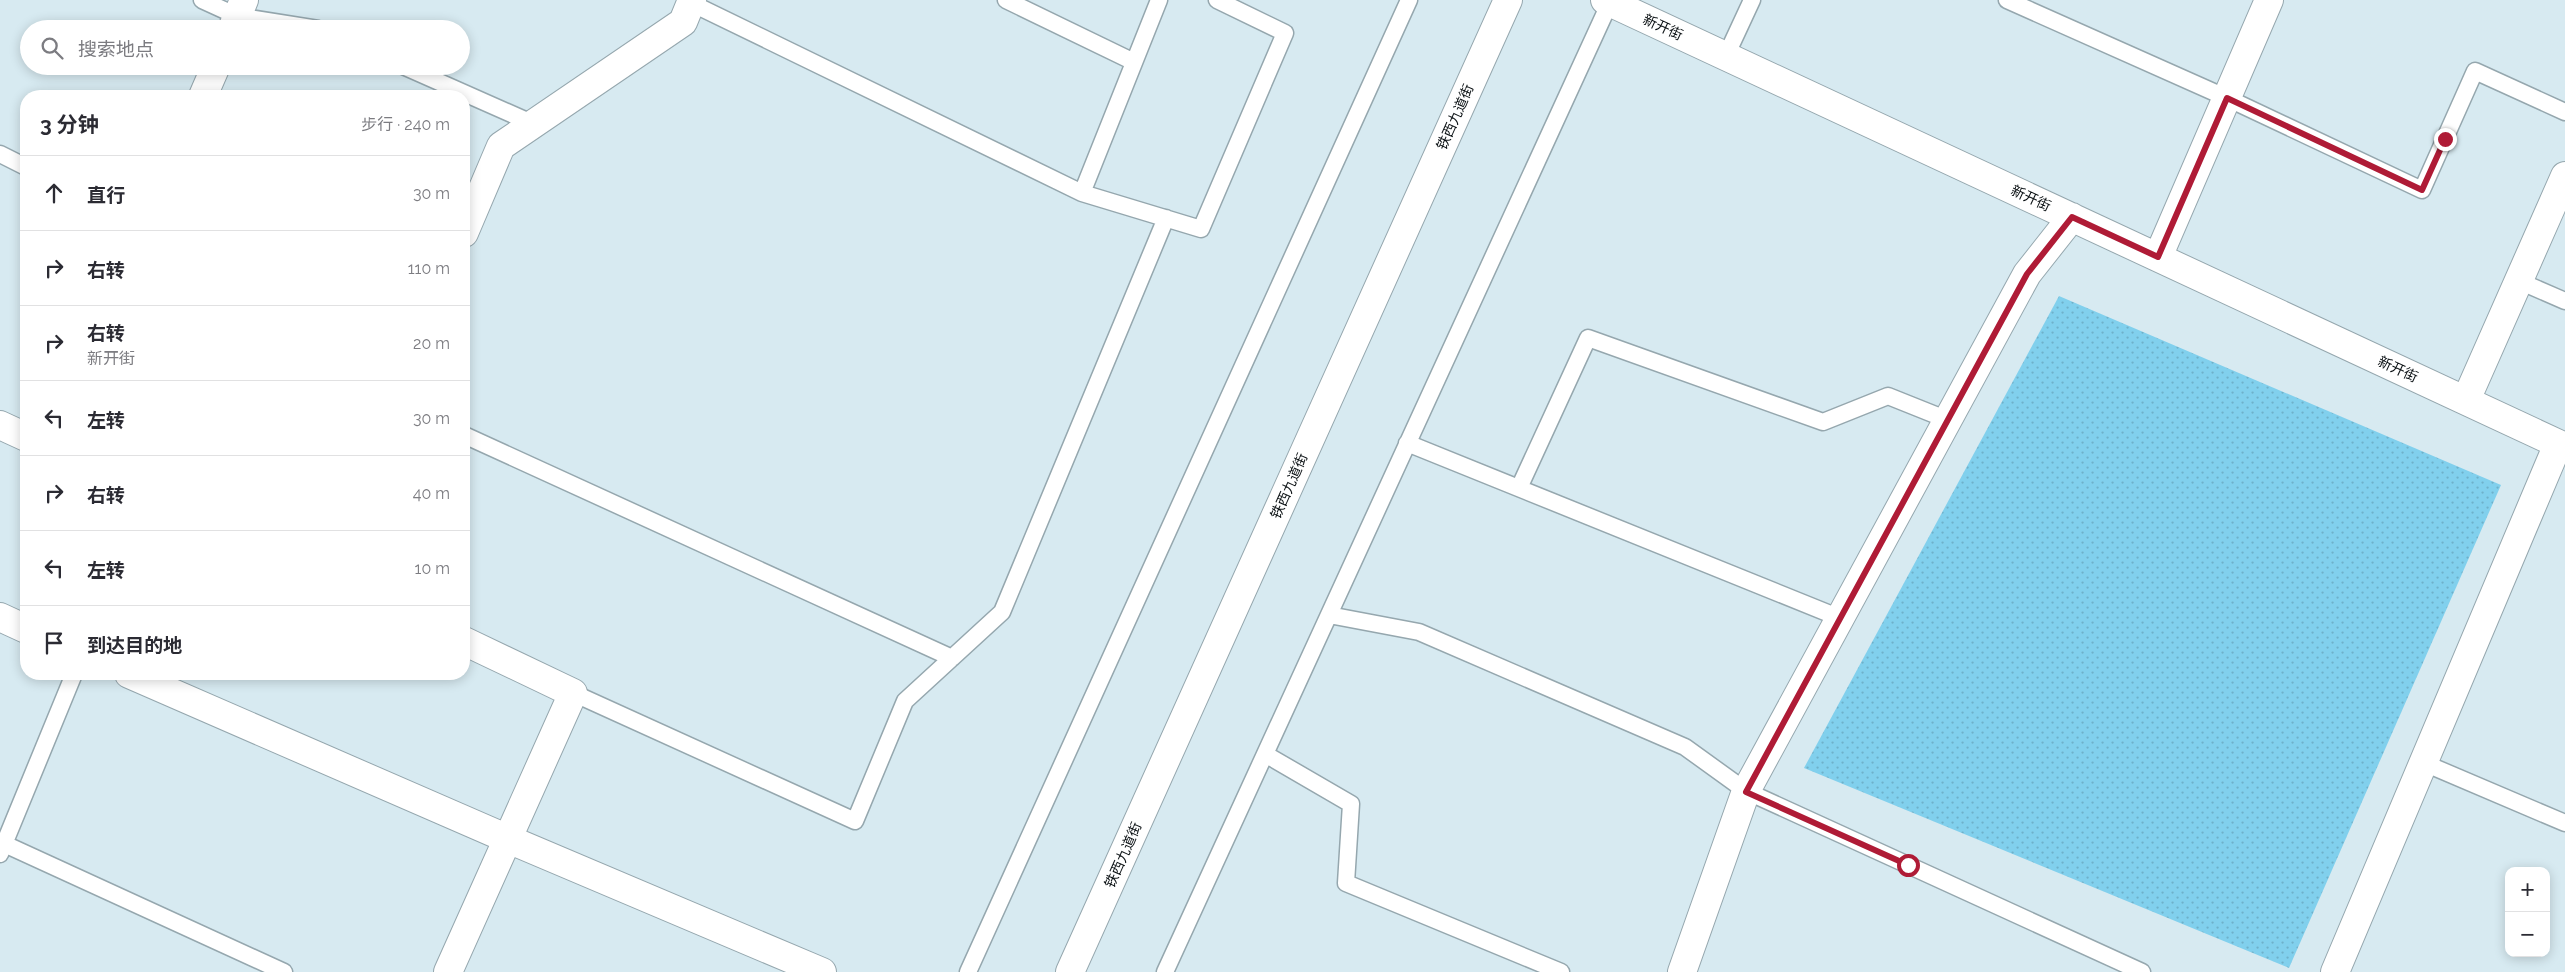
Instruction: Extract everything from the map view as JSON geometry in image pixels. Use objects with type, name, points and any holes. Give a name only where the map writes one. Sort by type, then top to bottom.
[{"type":"street","name":"铁西九道街","points":[[1070,972],[1508,0]]},
{"type":"street","points":[[2158,257],[2269,0]]},
{"type":"street","name":"新开街","points":[[1608,1],[2562,445]]},
{"type":"street","points":[[470,219],[501,146],[683,22],[692,2]]},
{"type":"street","points":[[206,90],[212,75]]},
{"type":"street","points":[[2466,400],[2565,176]]},
{"type":"street","points":[[1682,972],[1746,792],[2027,274],[2072,217]]},
{"type":"street","points":[[0,425],[20,434]]},
{"type":"street","points":[[2335,972],[2562,445]]},
{"type":"street","points":[[0,618],[20,626]]},
{"type":"street","points":[[448,972],[573,693],[470,644]]},
{"type":"street","points":[[143,680],[508,839],[822,972]]},
{"type":"lane","points":[[202,0],[237,15],[266,20]]},
{"type":"lane","points":[[1006,0],[1134,62]]},
{"type":"lane","points":[[1082,192],[1159,0]]},
{"type":"lane","points":[[692,2],[1082,192],[1201,229],[1285,33],[1217,0]]},
{"type":"lane","points":[[968,972],[1409,0]]},
{"type":"lane","points":[[1726,56],[1752,0]]},
{"type":"lane","points":[[2007,0],[2227,98],[2422,190],[2474,72],[2565,112]]},
{"type":"lane","points":[[1166,972],[1608,1]]},
{"type":"lane","points":[[423,75],[457,90]]},
{"type":"lane","points":[[470,96],[534,124]]},
{"type":"lane","points":[[0,154],[20,163]]},
{"type":"lane","points":[[573,693],[855,821],[905,702],[1002,612],[1166,218]]},
{"type":"lane","points":[[2519,281],[2565,301]]},
{"type":"lane","points":[[1519,488],[1588,338],[1823,422],[1888,396],[1948,420]]},
{"type":"lane","points":[[470,438],[952,658]]},
{"type":"lane","points":[[1407,443],[1840,618]]},
{"type":"lane","points":[[1329,615],[1419,632],[1685,747],[1746,792],[2142,972]]},
{"type":"lane","points":[[71,680],[1,847],[284,972]]},
{"type":"lane","points":[[1265,754],[1351,804],[1346,883],[1561,972]]},
{"type":"lane","points":[[2424,763],[2565,823]]},
{"type":"shaded area","points":[[2059,296],[2501,485],[2289,968],[1804,768]]},
{"type":"route","points":[[1908,865],[1746,792],[2027,274],[2072,217],[2158,257],[2227,98],[2422,190],[2445,139]]}]
